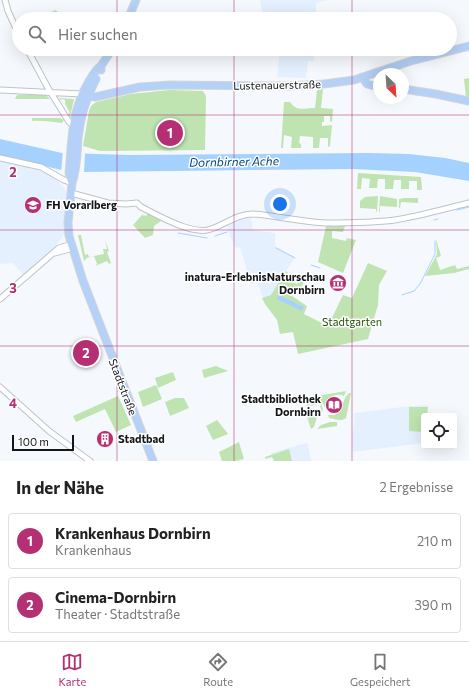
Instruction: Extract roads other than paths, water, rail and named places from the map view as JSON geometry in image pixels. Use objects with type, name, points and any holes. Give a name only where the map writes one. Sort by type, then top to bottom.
[{"type":"main road","points":[[131,12],[136,0]]},
{"type":"main road","name":"Lustenauerstraße","points":[[457,49],[469,46]]},
{"type":"main road","points":[[74,150],[87,93],[97,69],[101,66],[107,56]]},
{"type":"main road","name":"Lustenauerstraße","points":[[87,93],[95,97],[140,87],[169,85],[312,85],[336,83],[362,77],[430,56]]},
{"type":"main road","points":[[362,77],[367,84],[373,86]]},
{"type":"main road","points":[[409,90],[436,94],[469,102]]},
{"type":"main road","points":[[74,150],[73,125],[76,108],[87,93]]},
{"type":"main road","name":"Stadtstraße","points":[[74,150],[70,216],[72,246],[92,306],[153,461]]},
{"type":"street","points":[[5,0],[12,20]]},
{"type":"street","points":[[31,56],[50,92],[69,122],[73,125]]},
{"type":"street","points":[[0,90],[87,93]]},
{"type":"street","points":[[0,158],[42,167],[72,183]]},
{"type":"street","points":[[71,193],[108,203],[137,203],[141,207],[192,229],[207,230],[211,230],[246,214],[324,223],[369,222],[396,220],[469,203]]},
{"type":"street","points":[[0,299],[61,247],[72,246]]},
{"type":"street","points":[[0,387],[49,431],[90,461]]},
{"type":"water","name":"Dornbirner Ache","points":[[0,139],[62,153],[130,155],[409,154],[445,158],[469,163],[469,181],[415,172],[354,169],[84,172],[61,170],[0,155]]},
{"type":"water","points":[[279,295],[304,307],[302,311],[277,299]]},
{"type":"waterway","points":[[457,210],[469,207]]},
{"type":"waterway","points":[[434,220],[438,219]]},
{"type":"waterway","points":[[215,236],[227,232]]},
{"type":"waterway","points":[[178,233],[207,238]]},
{"type":"waterway","points":[[402,295],[414,291],[420,284],[435,254],[435,241]]},
{"type":"waterway","points":[[276,248],[295,258]]},
{"type":"waterway","points":[[311,265],[320,268]]},
{"type":"place","name":"Krankenhaus Dornbirn","points":[[170,133]]},
{"type":"place","name":"FH Vorarlberg","points":[[33,205]]},
{"type":"place","name":"inatura-ErlebnisNaturschau Dornbirn","points":[[338,283]]},
{"type":"place","name":"Cinema-Dornbirn","points":[[86,353]]},
{"type":"place","name":"Stadtbibliothek Dornbirn","points":[[334,405]]},
{"type":"place","name":"Stadtbad","points":[[105,439]]},
{"type":"park label","name":"Stadtgarten","points":[[352,322]]}]
